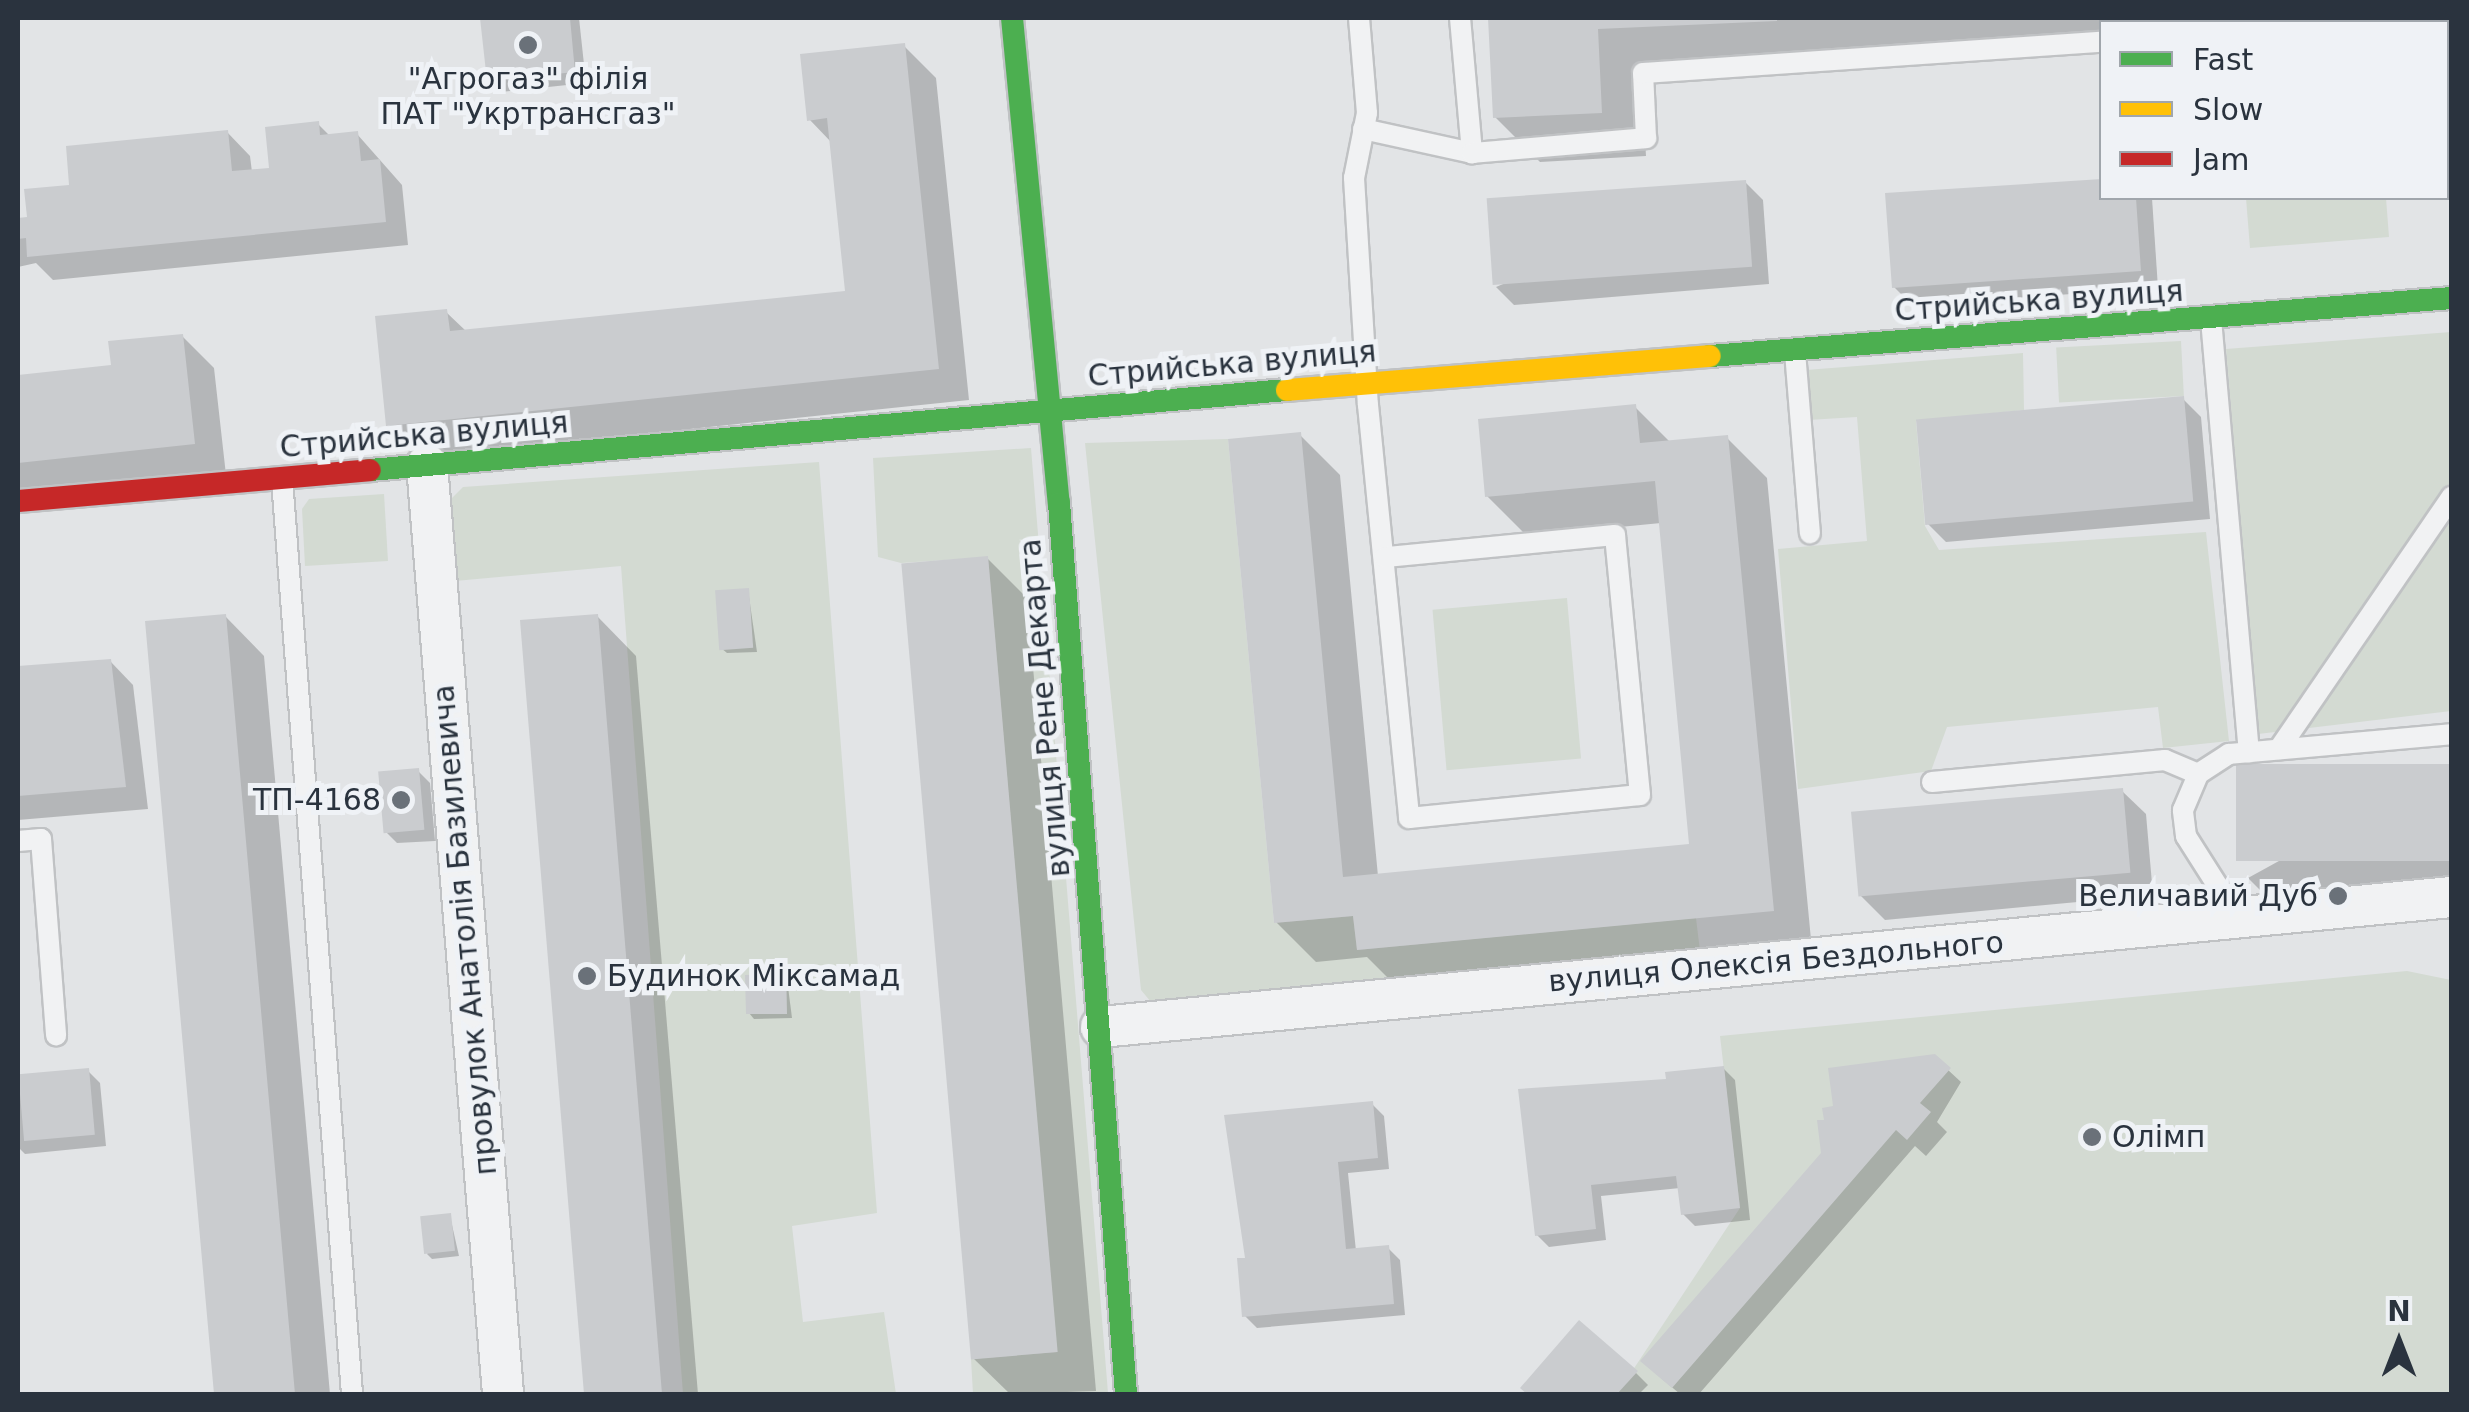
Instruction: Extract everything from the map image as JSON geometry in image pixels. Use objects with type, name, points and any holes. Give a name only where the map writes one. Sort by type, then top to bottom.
[{"type":"street","name":"вулиця Рене Декарта","points":[[1012,18],[1051,409],[1126,1394]]},
{"type":"street","name":"Стрийська вулиця","points":[[18,501],[1051,409],[2452,298]]},
{"type":"street","name":"провулок Анатолія Базилевича","points":[[426,465],[503,1394]]},
{"type":"street","name":"вулиця Олексія Бездольного","points":[[1101,1027],[2452,897]]},
{"type":"lane","points":[[1358,18],[1363,129],[1354,178],[1367,384],[1409,818],[1640,795],[1615,535],[1385,556]]},
{"type":"lane","points":[[1460,18],[1472,153]]},
{"type":"lane","points":[[1363,129],[1472,153],[1646,138],[1644,72],[2099,42]]},
{"type":"lane","points":[[2210,317],[2249,752]]},
{"type":"lane","points":[[1794,350],[1810,532]]},
{"type":"lane","points":[[282,478],[352,1394]]},
{"type":"lane","points":[[2280,749],[2452,496]]},
{"type":"lane","points":[[2238,918],[2186,836],[2184,810],[2198,774],[2230,754],[2452,734]]},
{"type":"lane","points":[[1932,782],[2164,760],[2198,774]]},
{"type":"lane","points":[[18,841],[41,840],[56,1035]]},
{"type":"shaded area","points":[[2246,200],[2386,200],[2389,237],[2250,248]]},
{"type":"shaded area","points":[[2451,332],[2451,711],[2258,734],[2226,349]]},
{"type":"shaded area","points":[[2181,341],[2184,396],[2059,402],[2056,348]]},
{"type":"shaded area","points":[[2023,353],[2024,410],[1916,421],[1925,526],[1939,550],[2206,532],[2229,741],[2163,748],[2158,707],[1947,727],[1931,771],[1798,789],[1778,549],[1867,541],[1857,417],[1808,420],[1806,370]]},
{"type":"shaded area","points":[[1228,439],[1274,923],[1353,916],[1357,950],[1696,918],[1700,951],[1151,1002],[1141,990],[1085,443]]},
{"type":"shaded area","points":[[1031,448],[1108,1393],[973,1394],[971,1359],[1057,1352],[988,557],[901,563],[878,557],[873,458]]},
{"type":"shaded area","points":[[819,462],[877,1213],[792,1226],[803,1322],[884,1312],[896,1394],[683,1394],[621,566],[455,581],[448,502],[463,487]]},
{"type":"shaded area","points":[[384,494],[388,561],[305,566],[302,509],[309,499]]},
{"type":"shaded area","points":[[1567,598],[1581,758],[1447,770],[1433,610]]},
{"type":"shaded area","name":"Олімп","points":[[2407,971],[2451,980],[2451,1394],[1617,1394],[1740,1208],[1720,1036]]},
{"type":"building","name":"\"Агрогаз\" філія ПАТ \"Укртрансгаз\"","points":[[480,18],[570,18],[575,72],[487,81]]},
{"type":"building","points":[[1488,18],[1777,21],[1598,29],[1602,113],[1493,118]]},
{"type":"building","points":[[2168,18],[2268,18],[2268,20]]},
{"type":"building","points":[[905,43],[939,369],[386,426],[375,316],[447,309],[450,331],[845,291],[827,118],[807,121],[800,54]]},
{"type":"building","points":[[319,121],[320,135],[358,131],[361,161],[380,159],[386,222],[27,257],[26,238],[18,239],[18,218],[27,217],[24,189],[69,185],[66,146],[228,130],[232,171],[269,168],[265,127]]},
{"type":"building","points":[[2099,179],[2099,200],[2136,200],[2141,271],[1892,288],[1885,193]]},
{"type":"building","points":[[1746,180],[1752,267],[1493,285],[1487,198]]},
{"type":"building","points":[[183,334],[195,444],[18,463],[18,375],[111,365],[108,341]]},
{"type":"building","points":[[2184,396],[2193,502],[1925,525],[1916,419]]},
{"type":"building","points":[[1636,404],[1640,443],[1728,435],[1774,911],[1357,950],[1353,916],[1274,923],[1228,439],[1301,432],[1343,877],[1689,844],[1655,481],[1485,497],[1478,419]]},
{"type":"building","points":[[988,556],[1058,1352],[971,1360],[901,564]]},
{"type":"building","points":[[749,588],[753,648],[719,650],[715,590]]},
{"type":"building","points":[[226,614],[295,1394],[214,1394],[145,621]]},
{"type":"building","points":[[598,614],[662,1394],[584,1394],[526,694],[520,620]]},
{"type":"building","points":[[111,659],[126,787],[18,796],[18,666]]},
{"type":"building","points":[[2236,764],[2452,764],[2452,861],[2236,861]]},
{"type":"building","name":"ТП-4168","points":[[419,768],[424,830],[384,833],[378,772]]},
{"type":"building","points":[[2123,788],[2130,873],[1858,896],[1851,812]]},
{"type":"building","points":[[770,960],[786,960],[787,1014],[746,1014],[745,975],[770,974]]},
{"type":"building","points":[[1935,1054],[1951,1068],[1920,1103],[1931,1112],[1907,1140],[1896,1130],[1672,1388],[1640,1361],[1821,1153],[1817,1120],[1824,1120],[1822,1108],[1833,1106],[1828,1068]]},
{"type":"building","points":[[1724,1066],[1740,1208],[1681,1215],[1676,1176],[1591,1185],[1596,1229],[1535,1236],[1518,1089],[1666,1079],[1665,1072]]},
{"type":"building","points":[[89,1068],[95,1135],[24,1141],[18,1074]]},
{"type":"building","points":[[1373,1101],[1378,1158],[1338,1162],[1346,1249],[1389,1245],[1394,1304],[1242,1317],[1237,1258],[1245,1258],[1224,1115]]},
{"type":"building","points":[[451,1213],[455,1251],[424,1254],[420,1216]]},
{"type":"building","points":[[1579,1320],[1638,1371],[1617,1394],[1527,1394],[1520,1388]]},
{"type":"traffic: fast","points":[[1012,18],[1059,503],[1126,1394]]},
{"type":"traffic: fast","points":[[1710,356],[2452,298]]},
{"type":"traffic: fast","points":[[370,470],[1287,390]]},
{"type":"traffic: slow","points":[[1287,390],[1710,356]]},
{"type":"traffic: jam","points":[[18,501],[370,470]]},
{"type":"place","name":"\"Агрогаз\" філія ПАТ \"Укртрансгаз\"","points":[[528,45]]},
{"type":"place","name":"ТП-4168","points":[[401,800]]},
{"type":"place","name":"Величавий Дуб","points":[[2338,896]]},
{"type":"place","name":"Будинок Міксамад","points":[[587,976]]},
{"type":"place","name":"Олімп","points":[[2092,1137]]}]
